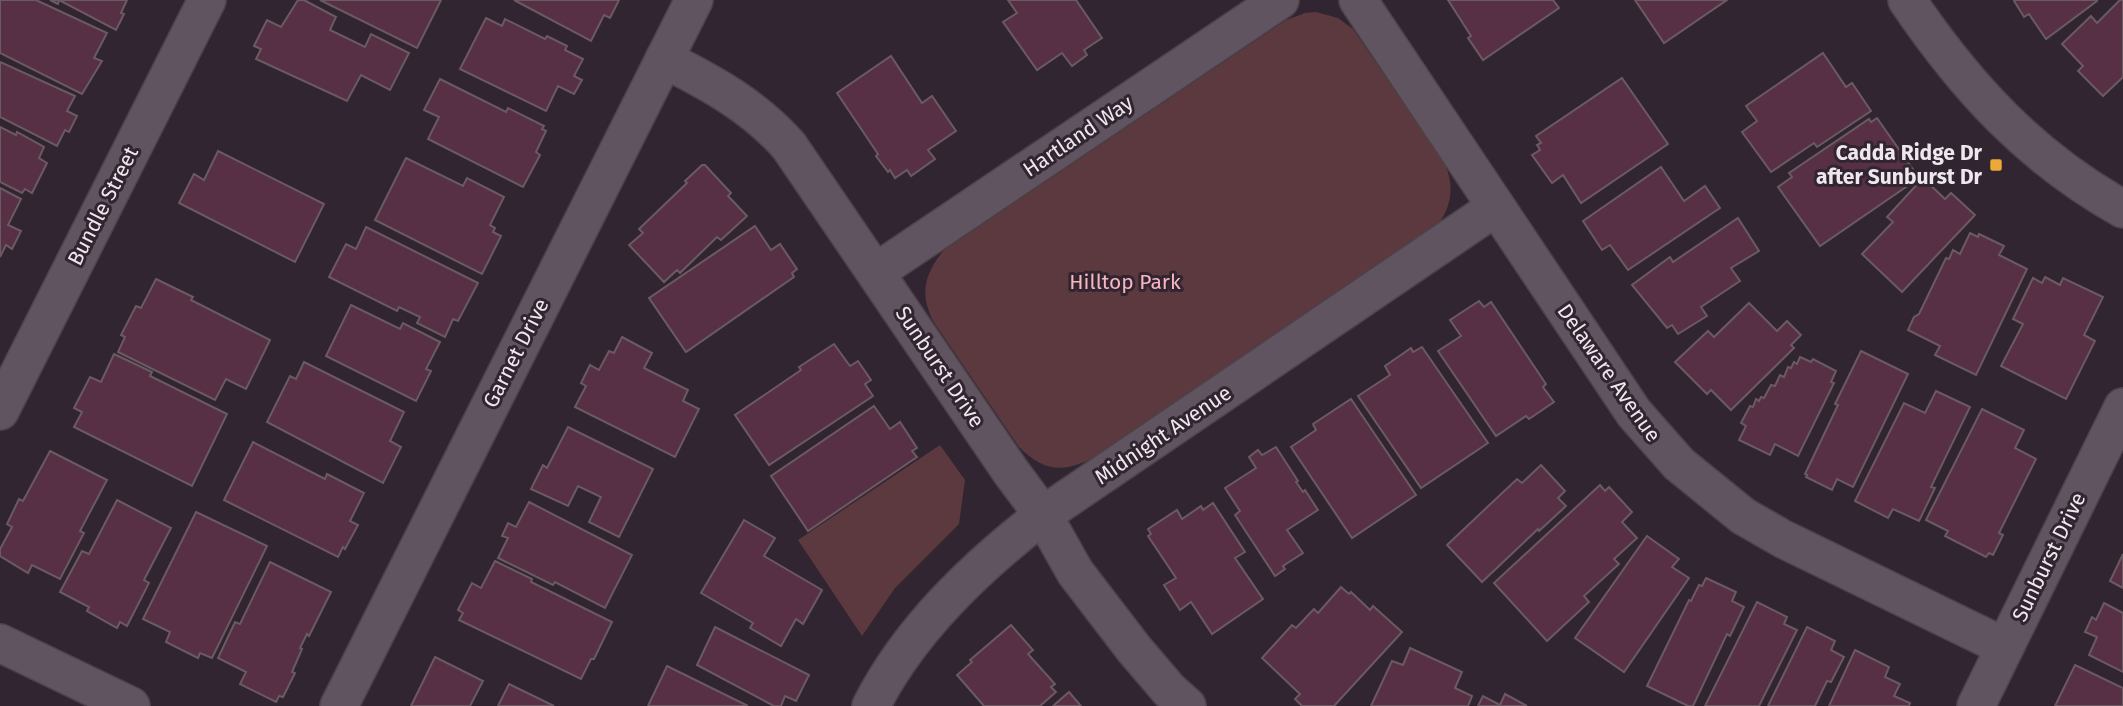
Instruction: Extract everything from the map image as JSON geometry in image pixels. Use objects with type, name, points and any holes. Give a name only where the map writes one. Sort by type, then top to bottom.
[{"type":"street","name":"Bundle Street","points":[[0,411],[206,0]]},
{"type":"street","name":"Garnet Drive","points":[[339,706],[694,0]]},
{"type":"street","name":"Hartland Way","points":[[876,272],[1280,0]]},
{"type":"street","name":"Delaware Avenue","points":[[1358,0],[1634,413],[1662,447],[1697,481],[1764,530],[2005,647]]},
{"type":"street","points":[[1907,0],[1956,69],[2006,124],[2066,173],[2123,209]]},
{"type":"street","name":"Sunburst Drive","points":[[664,59],[743,102],[776,130],[803,163],[1011,472],[1043,515],[1075,572],[1134,649],[1187,706]]},
{"type":"street","name":"Midnight Avenue","points":[[871,706],[904,651],[960,586],[998,550],[1043,515],[1496,207]]},
{"type":"street","name":"Sunburst Drive","points":[[1976,706],[2123,407]]},
{"type":"street","points":[[0,643],[131,706]]},
{"type":"green space","name":"Hilltop Park","points":[[1316,12],[1338,18],[1353,29],[1445,164],[1450,179],[1450,194],[1440,222],[1091,459],[1062,468],[1036,461],[1019,447],[933,321],[925,292],[932,267],[944,250],[1286,20]]},
{"type":"green space","points":[[940,445],[965,480],[959,524],[895,588],[862,636],[798,540]]},
{"type":"building","points":[[0,0],[36,0],[107,33],[94,58],[102,61],[82,94],[0,53]]},
{"type":"building","points":[[59,0],[127,0],[116,30]]},
{"type":"building","points":[[298,0],[304,0],[336,17],[330,30],[365,47],[371,34],[409,53],[390,90],[361,75],[347,101],[256,59],[261,49],[254,46],[267,20],[281,27]]},
{"type":"building","points":[[320,0],[441,0],[417,48]]},
{"type":"building","points":[[514,0],[619,0],[610,18],[604,15],[591,41]]},
{"type":"building","points":[[1008,0],[1076,0],[1102,38],[1084,50],[1087,55],[1072,66],[1062,53],[1037,70],[1003,22],[1017,13]]},
{"type":"building","points":[[1448,0],[1553,0],[1559,8],[1483,60]]},
{"type":"building","points":[[1635,0],[1727,0],[1664,43]]},
{"type":"building","points":[[2015,0],[2097,1],[2046,39],[2029,14],[2024,17]]},
{"type":"building","points":[[2123,0],[2123,77],[2103,96],[2078,71],[2083,66],[2062,44],[2091,16],[2097,23]]},
{"type":"building","points":[[486,18],[502,26],[505,19],[545,39],[547,36],[567,46],[565,50],[583,59],[574,76],[582,80],[574,94],[558,86],[546,111],[460,69]]},
{"type":"building","points":[[1823,53],[1846,87],[1852,83],[1871,111],[1817,147],[1814,143],[1771,172],[1742,132],[1757,121],[1746,106]]},
{"type":"building","points":[[891,56],[922,103],[932,96],[956,131],[928,150],[935,159],[911,176],[907,170],[895,178],[876,156],[878,154],[837,93]]},
{"type":"building","points":[[0,62],[75,96],[67,111],[77,116],[69,132],[65,130],[57,146],[0,117]]},
{"type":"building","points":[[1622,78],[1668,144],[1581,203],[1563,175],[1552,183],[1532,155],[1540,150],[1537,145],[1541,143],[1536,136]]},
{"type":"building","points":[[440,79],[506,112],[508,108],[544,126],[542,129],[546,131],[536,152],[540,155],[523,187],[428,139],[439,117],[424,110]]},
{"type":"building","points":[[1877,118],[1919,178],[1820,246],[1778,187],[1792,177],[1789,173],[1869,119],[1871,122]]},
{"type":"building","points":[[0,127],[16,135],[17,132],[44,147],[39,158],[47,163],[32,193],[25,189],[22,193],[0,182]]},
{"type":"building","points":[[218,151],[324,204],[295,262],[179,203],[194,174],[204,180]]},
{"type":"building","points":[[406,158],[463,186],[467,178],[504,197],[490,225],[495,228],[493,232],[501,236],[482,274],[375,220]]},
{"type":"building","points":[[702,165],[731,193],[728,196],[747,216],[721,240],[717,237],[680,273],[677,270],[664,282],[629,245],[643,233],[639,229]]},
{"type":"building","points":[[1661,167],[1684,201],[1705,186],[1720,208],[1628,270],[1610,245],[1602,250],[1583,221]]},
{"type":"building","points":[[1923,178],[1945,199],[1951,193],[1975,215],[1902,292],[1862,254],[1893,222],[1887,217]]},
{"type":"building","points":[[0,188],[21,199],[8,225],[21,231],[12,249],[6,245],[0,257]]},
{"type":"building","points":[[1738,218],[1759,251],[1731,268],[1740,281],[1701,307],[1707,316],[1678,334],[1672,325],[1667,328],[1632,285],[1670,257],[1673,262]]},
{"type":"building","points":[[755,226],[771,250],[780,244],[797,269],[792,273],[794,277],[686,352],[649,298]]},
{"type":"building","points":[[366,227],[478,283],[458,321],[453,319],[445,337],[417,323],[420,317],[399,307],[397,311],[329,277],[346,244],[356,249]]},
{"type":"building","points":[[1970,233],[1978,237],[1979,234],[2004,246],[1999,255],[2027,269],[1976,375],[1935,355],[1940,346],[1908,330],[1914,317],[1919,314],[1946,258],[1949,259],[1953,250],[1960,254]]},
{"type":"building","points":[[2045,277],[2060,285],[2063,278],[2103,297],[2084,335],[2095,341],[2066,399],[2001,366],[2023,324],[2013,319],[2033,278],[2042,283]]},
{"type":"building","points":[[156,279],[270,340],[246,389],[226,379],[215,400],[118,352],[125,337],[121,335],[136,306],[141,308]]},
{"type":"building","points":[[1479,301],[1484,307],[1491,302],[1546,384],[1543,387],[1554,402],[1496,436],[1438,351],[1461,336],[1450,320]]},
{"type":"building","points":[[1749,303],[1777,331],[1787,321],[1801,335],[1791,345],[1794,348],[1731,410],[1711,390],[1707,394],[1675,362],[1708,331],[1714,337]]},
{"type":"building","points":[[351,305],[400,329],[403,323],[440,342],[426,369],[431,371],[416,401],[326,356]]},
{"type":"building","points":[[622,337],[652,353],[644,368],[688,390],[683,401],[699,409],[675,457],[575,407],[586,386],[581,383],[590,365],[599,370],[609,351],[614,353]]},
{"type":"building","points":[[834,344],[850,366],[858,361],[871,380],[865,384],[873,396],[769,465],[735,415]]},
{"type":"building","points":[[1422,347],[1488,443],[1421,488],[1358,396],[1390,375],[1385,366],[1411,348],[1413,352]]},
{"type":"building","points":[[1861,351],[1908,374],[1853,487],[1837,479],[1832,490],[1805,474]]},
{"type":"building","points":[[114,354],[152,372],[150,376],[227,414],[192,486],[74,427],[82,412],[74,408],[90,377],[101,382]]},
{"type":"building","points":[[1800,357],[1811,362],[1813,359],[1836,371],[1831,382],[1834,383],[1798,456],[1775,444],[1770,455],[1739,440],[1746,426],[1741,423],[1750,406],[1753,407],[1756,399],[1759,401],[1761,397],[1764,398],[1771,385],[1775,386],[1780,375],[1784,377],[1788,367],[1791,368],[1794,362],[1797,364]]},
{"type":"building","points":[[304,362],[404,412],[390,441],[401,447],[383,483],[267,422],[290,376],[296,379]]},
{"type":"building","points":[[1936,391],[1970,407],[1931,487],[1935,488],[1919,521],[1893,509],[1888,518],[1855,501],[1904,403],[1925,413]]},
{"type":"building","points":[[1351,399],[1416,495],[1352,538],[1291,447],[1316,430],[1313,424]]},
{"type":"building","points":[[874,406],[890,429],[900,422],[917,448],[912,451],[917,457],[808,531],[771,476]]},
{"type":"building","points":[[1982,409],[2024,430],[2015,448],[2036,459],[1999,533],[2003,535],[1993,555],[1989,553],[1986,557],[1945,536],[1948,531],[1926,520]]},
{"type":"building","points":[[568,427],[653,469],[619,537],[589,522],[601,497],[578,486],[568,506],[531,489],[543,465],[547,468]]},
{"type":"building","points":[[253,442],[325,479],[327,474],[364,493],[350,521],[358,525],[338,557],[224,500]]},
{"type":"building","points":[[1276,447],[1298,481],[1296,482],[1303,492],[1305,490],[1318,510],[1287,530],[1303,553],[1283,566],[1285,569],[1275,576],[1235,515],[1240,511],[1225,488],[1256,468],[1249,457],[1258,450],[1262,455]]},
{"type":"building","points":[[50,451],[107,480],[80,531],[84,533],[60,579],[32,565],[28,573],[0,556],[0,549],[12,527],[7,524],[19,499],[23,501]]},
{"type":"building","points":[[1541,465],[1565,491],[1558,498],[1566,506],[1482,582],[1447,545],[1517,479],[1522,483]]},
{"type":"building","points":[[1600,485],[1605,491],[1609,487],[1632,512],[1622,522],[1637,538],[1614,559],[1619,564],[1584,596],[1589,602],[1547,641],[1494,583]]},
{"type":"building","points":[[117,500],[171,528],[144,580],[149,583],[127,626],[120,622],[117,628],[87,611],[89,607],[60,592],[82,551],[89,554]]},
{"type":"building","points":[[529,502],[632,555],[605,608],[555,582],[553,585],[498,558],[508,538],[502,536],[508,523],[516,527]]},
{"type":"building","points":[[1213,503],[1245,552],[1235,558],[1263,599],[1212,634],[1191,602],[1180,610],[1164,585],[1176,578],[1148,536],[1151,534],[1148,529],[1177,510],[1182,519],[1201,506],[1203,510]]},
{"type":"building","points":[[196,512],[267,546],[212,658],[200,653],[198,658],[166,642],[170,632],[143,619]]},
{"type":"building","points":[[744,520],[775,538],[764,556],[822,590],[803,624],[796,619],[781,646],[750,628],[753,623],[701,593]]},
{"type":"building","points":[[1647,536],[1679,559],[1672,567],[1689,578],[1624,672],[1575,638]]},
{"type":"building","points":[[2123,554],[2123,588],[2110,581]]},
{"type":"building","points":[[495,561],[612,622],[581,679],[459,620],[463,613],[458,610],[472,583],[481,588]]},
{"type":"building","points":[[270,562],[331,592],[300,648],[302,649],[292,672],[295,673],[283,697],[279,696],[276,702],[240,684],[246,672],[218,658],[235,622],[240,624]]},
{"type":"building","points":[[1706,578],[1736,592],[1732,601],[1744,607],[1730,636],[1727,634],[1693,706],[1688,706],[1647,686],[1689,600],[1691,601]]},
{"type":"building","points":[[1341,587],[1349,594],[1351,592],[1370,610],[1373,606],[1402,632],[1334,706],[1302,706],[1295,699],[1300,694],[1262,658],[1292,625],[1296,628],[1314,609],[1318,613]]},
{"type":"building","points":[[1757,602],[1787,617],[1784,624],[1797,630],[1759,706],[1705,706]]},
{"type":"building","points":[[2104,603],[2123,613],[2123,672],[2089,655],[2097,637],[2085,632],[2092,617],[2096,620]]},
{"type":"building","points":[[1011,625],[1033,650],[1028,654],[1055,684],[1051,687],[1056,692],[1040,706],[984,706],[957,675],[972,662],[970,660]]},
{"type":"building","points":[[715,627],[809,675],[796,701],[785,696],[781,706],[774,706],[697,665]]},
{"type":"building","points":[[1807,627],[1835,641],[1831,650],[1844,657],[1831,682],[1827,681],[1815,706],[1768,706]]},
{"type":"building","points":[[1410,648],[1462,672],[1455,688],[1472,696],[1468,706],[1371,706],[1392,661],[1403,665]]},
{"type":"building","points":[[1855,650],[1889,667],[1885,677],[1900,684],[1894,696],[1910,703],[1909,706],[1829,706]]},
{"type":"building","points":[[435,657],[483,681],[470,706],[411,706]]},
{"type":"building","points":[[2075,665],[2123,688],[2123,706],[2055,706]]},
{"type":"building","points":[[667,666],[748,706],[648,706]]},
{"type":"building","points":[[509,684],[554,706],[498,706]]},
{"type":"building","points":[[1069,692],[1081,706],[1053,706]]},
{"type":"building","points":[[1505,694],[1527,706],[1478,706],[1483,696],[1500,705]]},
{"type":"place","name":"Cadda Ridge Dr after Sunburst Dr","points":[[1996,165]]}]
